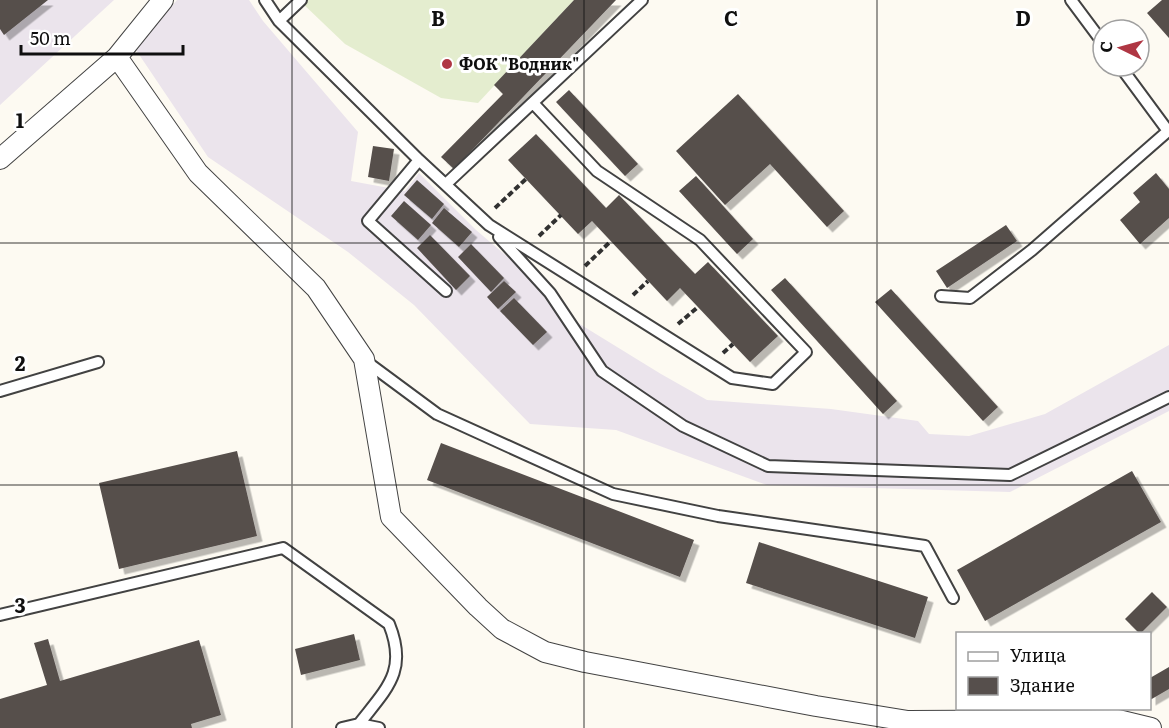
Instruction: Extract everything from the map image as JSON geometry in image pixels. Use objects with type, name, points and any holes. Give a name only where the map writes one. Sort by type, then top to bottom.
[{"type":"street","points":[[0,159],[117,57],[163,0]]},
{"type":"street","points":[[117,57],[198,173],[316,288],[364,359],[391,517],[502,629],[545,652],[585,662],[816,706],[908,720],[1118,720],[1151,728]]},
{"type":"lane","points":[[265,0],[279,21],[419,160],[489,225],[550,293],[602,371],[683,426],[768,466],[1010,475],[1169,397]]},
{"type":"lane","points":[[279,21],[301,0]]},
{"type":"lane","points":[[446,184],[642,0]]},
{"type":"lane","points":[[1071,0],[1091,28]]},
{"type":"lane","points":[[940,296],[970,298],[1032,250],[1168,131],[1129,78]]},
{"type":"lane","points":[[489,225],[732,378],[773,384],[806,352],[700,240],[597,171],[533,103]]},
{"type":"lane","points":[[419,160],[368,221],[446,291]]},
{"type":"lane","points":[[364,359],[436,414],[613,494],[718,516],[925,546],[953,598]]},
{"type":"lane","points":[[0,391],[98,362]]},
{"type":"lane","points":[[0,615],[283,548],[389,624],[396,643],[397,663],[389,687],[359,724]]},
{"type":"lane","points":[[342,728],[359,724],[380,728]]},
{"type":"path","points":[[495,208],[526,178]]},
{"type":"path","points":[[539,236],[561,215]]},
{"type":"path","points":[[585,266],[610,241]]},
{"type":"path","points":[[633,295],[648,281]]},
{"type":"path","points":[[678,324],[698,307]]},
{"type":"path","points":[[723,353],[733,344]]},
{"type":"shaded area","points":[[0,0],[114,0],[0,105]]},
{"type":"shaded area","points":[[177,0],[249,0],[263,21],[358,132],[351,181],[405,191],[419,173],[476,230],[550,293],[578,323],[707,400],[831,409],[918,421],[929,434],[969,436],[1045,414],[1169,345],[1169,411],[1010,492],[767,485],[616,430],[530,424],[414,305],[348,252],[208,157],[136,50]]},
{"type":"green space","name":"ФОК \"Водник\"","points":[[299,0],[574,0],[478,103],[441,98],[345,44]]},
{"type":"building","points":[[0,0],[48,0],[4,35],[0,29]]},
{"type":"building","points":[[574,0],[616,0],[454,169],[441,157],[503,94],[494,85]]},
{"type":"building","points":[[1162,0],[1169,0],[1169,38],[1147,13]]},
{"type":"building","points":[[569,90],[638,164],[625,176],[556,102]]},
{"type":"building","points":[[738,94],[844,211],[827,227],[770,164],[725,205],[676,151]]},
{"type":"building","points":[[536,134],[606,208],[619,195],[695,274],[708,262],[778,336],[750,362],[680,288],[667,301],[592,221],[578,234],[508,160]]},
{"type":"building","points":[[373,146],[394,149],[389,181],[368,177]]},
{"type":"building","points":[[1156,173],[1169,189],[1169,218],[1140,244],[1120,220],[1140,202],[1133,193]]},
{"type":"building","points":[[696,176],[753,239],[737,254],[679,191]]},
{"type":"building","points":[[417,180],[444,204],[432,219],[404,195]]},
{"type":"building","points":[[404,201],[431,225],[418,240],[391,216]]},
{"type":"building","points":[[444,208],[472,232],[459,247],[432,223]]},
{"type":"building","points":[[1006,225],[1017,241],[947,288],[936,271]]},
{"type":"building","points":[[430,235],[470,276],[456,290],[417,248]]},
{"type":"building","points":[[471,244],[504,278],[491,292],[458,257]]},
{"type":"building","points":[[785,278],[897,401],[883,414],[771,290]]},
{"type":"building","points":[[504,281],[516,292],[498,309],[487,297]]},
{"type":"building","points":[[891,289],[998,407],[983,421],[875,302]]},
{"type":"building","points":[[514,298],[547,332],[533,345],[500,311]]},
{"type":"building","points":[[441,443],[694,540],[680,577],[427,480]]},
{"type":"building","points":[[237,451],[257,536],[119,569],[99,483]]},
{"type":"building","points":[[1132,471],[1161,522],[985,621],[957,570]]},
{"type":"building","points":[[759,542],[928,597],[915,638],[746,583]]},
{"type":"building","points":[[1152,592],[1167,607],[1142,632],[1138,632],[1125,619]]},
{"type":"building","points":[[354,634],[360,660],[301,675],[295,649]]},
{"type":"building","points":[[48,639],[60,681],[199,640],[221,715],[191,724],[192,728],[0,728],[0,699],[47,685],[34,643]]},
{"type":"building","points":[[1169,667],[1169,689],[1151,699],[1151,677]]},
{"type":"place","name":"ФОК \"Водник\"","points":[[447,64]]}]
